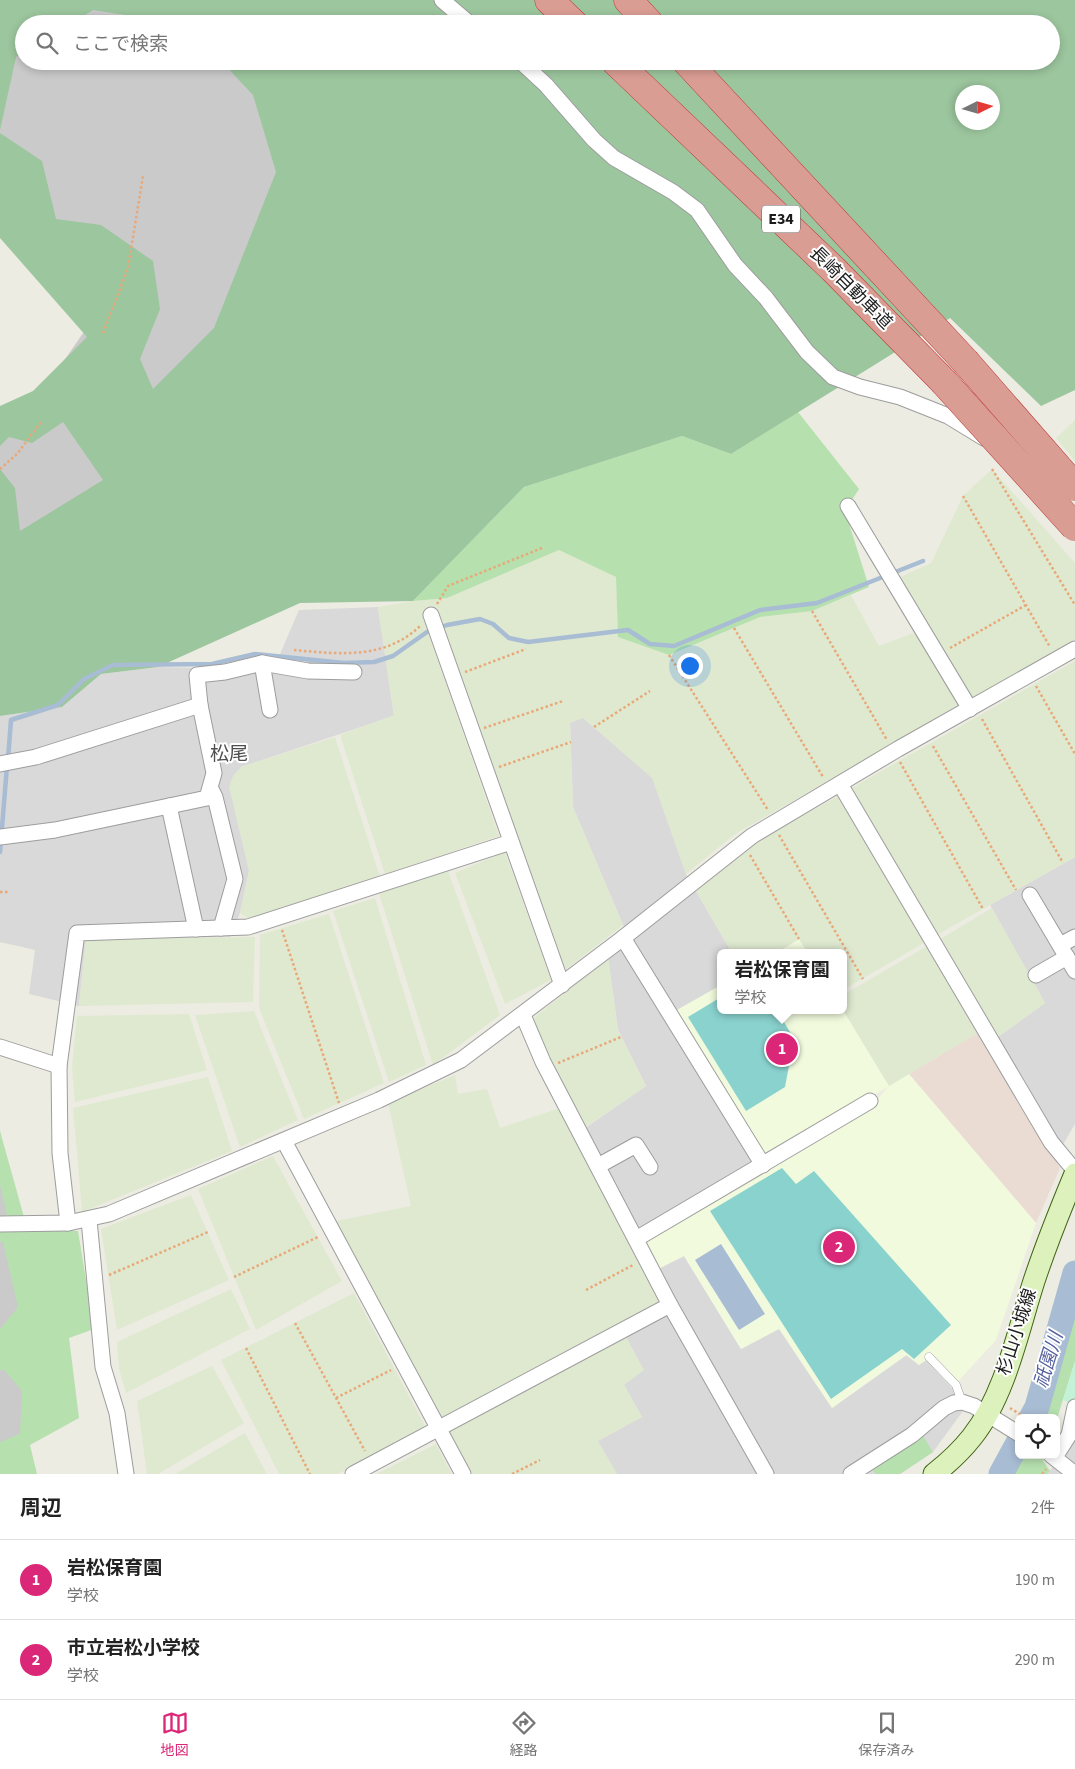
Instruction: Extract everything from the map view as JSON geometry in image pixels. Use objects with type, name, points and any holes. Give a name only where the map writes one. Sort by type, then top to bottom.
[{"type":"highway","points":[[549,0],[565,15]]},
{"type":"highway","points":[[628,0],[642,15]]},
{"type":"highway","name":"長崎自動車道","points":[[623,70],[833,269],[943,381],[1075,527]]},
{"type":"highway","name":"長崎自動車道","points":[[694,70],[965,361],[1075,487]]},
{"type":"main road","name":"杉山小城線","points":[[934,1474],[995,1418],[1009,1359],[1045,1247],[1075,1173]]},
{"type":"street","points":[[442,0],[460,15]]},
{"type":"street","points":[[530,70],[546,85],[594,140],[614,158],[673,192],[697,210],[736,265],[766,298],[807,352],[833,377],[860,387],[900,397],[948,416],[991,443],[1039,430],[1075,470]]},
{"type":"street","points":[[848,506],[975,712]]},
{"type":"street","points":[[434,625],[562,985]]},
{"type":"street","points":[[0,1224],[68,1223],[89,1220],[142,1202],[379,1100],[461,1060],[562,985],[752,836],[833,783],[975,712],[1075,649]]},
{"type":"street","points":[[262,663],[270,710]]},
{"type":"street","points":[[4,837],[55,830],[207,798],[214,773],[200,705],[197,674],[225,672],[262,663],[308,671],[354,672]]},
{"type":"street","points":[[0,764],[16,762],[200,705]]},
{"type":"street","points":[[833,783],[1051,1142],[1075,1173]]},
{"type":"street","points":[[211,789],[215,796],[234,879],[221,928]]},
{"type":"street","points":[[169,806],[196,929]]},
{"type":"street","points":[[68,1223],[60,1153],[59,1066],[77,933],[258,925],[512,842]]},
{"type":"street","points":[[1023,892],[1064,951],[1075,971]]},
{"type":"street","points":[[1036,975],[1064,951],[1075,936]]},
{"type":"street","points":[[623,938],[763,1165]]},
{"type":"street","points":[[523,1015],[544,1062],[636,1240],[766,1474]]},
{"type":"street","points":[[0,1047],[59,1066]]},
{"type":"street","points":[[636,1240],[870,1101]]},
{"type":"street","points":[[284,1141],[463,1474]]},
{"type":"street","points":[[598,1166],[636,1146],[650,1167]]},
{"type":"street","points":[[89,1220],[103,1367],[117,1413],[126,1474]]},
{"type":"street","points":[[353,1474],[670,1304]]},
{"type":"street","points":[[851,1474],[912,1435],[944,1408],[962,1402],[974,1406],[1015,1431]]},
{"type":"street","points":[[1060,1447],[1069,1435],[1075,1406]]},
{"type":"street","points":[[1057,1459],[1075,1474]]},
{"type":"lane","points":[[928,1357],[956,1385],[962,1402]]},
{"type":"path","points":[[103,333],[128,268],[143,176]]},
{"type":"path","points":[[0,469],[17,454],[41,422]]},
{"type":"path","points":[[992,469],[1075,605]]},
{"type":"path","points":[[963,496],[1054,652]]},
{"type":"path","points":[[942,652],[1026,605]]},
{"type":"path","points":[[812,611],[890,745]]},
{"type":"path","points":[[734,628],[833,783]]},
{"type":"path","points":[[459,674],[526,649]]},
{"type":"path","points":[[669,655],[770,814]]},
{"type":"path","points":[[1035,684],[1075,754]]},
{"type":"path","points":[[594,727],[650,691]]},
{"type":"path","points":[[479,730],[563,701]]},
{"type":"path","points":[[975,712],[1063,863]]},
{"type":"path","points":[[492,770],[571,742]]},
{"type":"path","points":[[931,743],[1023,892]]},
{"type":"path","points":[[899,761],[983,909]]},
{"type":"path","points":[[776,831],[845,949]]},
{"type":"path","points":[[747,850],[799,939]]},
{"type":"path","points":[[0,892],[8,892]]},
{"type":"path","points":[[282,928],[339,1104]]},
{"type":"path","points":[[847,952],[863,979]]},
{"type":"path","points":[[551,1066],[621,1037]]},
{"type":"path","points":[[109,1275],[208,1232]]},
{"type":"path","points":[[234,1277],[318,1237]]},
{"type":"path","points":[[586,1290],[638,1262]]},
{"type":"path","points":[[295,1323],[369,1458]]},
{"type":"path","points":[[246,1348],[310,1474]]},
{"type":"path","points":[[336,1398],[394,1368]]},
{"type":"path","points":[[1009,1408],[1019,1414]]},
{"type":"path","points":[[512,1474],[540,1460]]},
{"type":"shaded area","points":[[85,0],[158,15],[55,15]]},
{"type":"shaded area","points":[[15,38],[15,70],[244,70],[291,178],[233,324],[116,482],[16,541],[0,491],[0,422],[30,410],[90,323],[0,217],[0,50]]},
{"type":"shaded area","points":[[1075,420],[1075,461],[1056,438]]},
{"type":"shaded area","points":[[992,469],[1075,563],[1075,640],[970,700],[898,578],[931,563],[963,496]]},
{"type":"shaded area","points":[[559,550],[616,577],[618,637],[669,655],[760,617],[812,611],[851,595],[879,646],[919,631],[963,704],[735,834],[686,874],[652,778],[583,718],[570,723],[573,807],[623,925],[564,971],[443,632],[431,641],[499,836],[385,874],[340,735],[394,715],[378,607],[447,598]]},
{"type":"shaded area","points":[[378,607],[394,716],[241,767],[246,853],[249,871],[240,913],[230,937],[86,939],[79,1006],[29,994],[35,950],[0,942],[0,716],[62,707],[101,674],[158,667],[206,668],[280,654],[299,610]]},
{"type":"shaded area","points":[[1075,661],[1075,857],[935,936],[848,790]]},
{"type":"shaded area","points":[[582,717],[653,778],[686,874],[730,949],[717,949],[717,987],[675,1012],[769,1167],[630,1245],[575,1135],[646,1086],[618,1030],[608,957],[629,939],[573,807],[570,723]]},
{"type":"shaded area","points":[[335,737],[380,877],[250,919],[240,913],[249,871],[229,787],[233,776],[241,767]]},
{"type":"shaded area","points":[[842,794],[927,941],[847,988],[847,949],[805,949],[799,939],[783,949],[730,949],[695,889],[757,842]]},
{"type":"shaded area","points":[[505,852],[551,980],[505,1004],[455,873]]},
{"type":"shaded area","points":[[1075,857],[1075,1124],[1064,1143],[1049,1150],[995,1039],[1045,1003],[990,905]]},
{"type":"shaded area","points":[[448,871],[500,1015],[433,1065],[379,893]]},
{"type":"shaded area","points":[[375,898],[426,1065],[389,1082],[333,911]]},
{"type":"shaded area","points":[[992,908],[1045,1003],[995,1039],[937,941]]},
{"type":"shaded area","points":[[329,914],[384,1083],[304,1119],[259,1008],[260,935]]},
{"type":"shaded area","points":[[255,937],[253,1002],[79,1006],[86,939]]},
{"type":"shaded area","points":[[799,939],[805,949],[783,949]]},
{"type":"shaded area","points":[[929,945],[979,1032],[889,1086],[845,1014],[847,1014],[847,993]]},
{"type":"shaded area","points":[[608,957],[618,1030],[646,1086],[584,1128],[545,1056],[534,1018]]},
{"type":"shaded area","points":[[717,987],[717,1014],[845,1014],[889,1086],[909,1074],[1036,1223],[996,1340],[952,1388],[926,1360],[919,1365],[906,1355],[832,1408],[779,1329],[741,1349],[684,1256],[660,1268],[645,1237],[872,1106],[888,1087],[765,1157],[675,1011]]},
{"type":"shaded area","points":[[717,999],[717,1014],[779,1014],[794,1039],[785,1087],[746,1111],[688,1017]]},
{"type":"shaded area","points":[[254,1011],[298,1120],[240,1147],[195,1015]]},
{"type":"shaded area","points":[[189,1014],[207,1070],[75,1102],[72,1067],[77,1016]]},
{"type":"shaded area","points":[[979,1032],[1060,1168],[1036,1223],[909,1074]]},
{"type":"shaded area","points":[[455,1075],[458,1094],[487,1089],[500,1128],[560,1108],[659,1301],[441,1419],[336,1221],[411,1206],[388,1103]]},
{"type":"shaded area","points":[[208,1077],[232,1151],[82,1212],[73,1108]]},
{"type":"shaded area","points":[[0,1131],[24,1305],[0,1351]]},
{"type":"shaded area","points":[[273,1156],[342,1281],[256,1330],[198,1189]]},
{"type":"shaded area","points":[[782,1168],[796,1184],[814,1171],[951,1325],[914,1359],[902,1349],[831,1399],[710,1211]]},
{"type":"shaded area","points":[[191,1195],[229,1280],[117,1330],[101,1229]]},
{"type":"shaded area","points":[[721,1244],[765,1314],[739,1330],[695,1260]]},
{"type":"shaded area","points":[[684,1256],[741,1349],[779,1328],[832,1408],[907,1355],[919,1365],[926,1360],[952,1388],[963,1411],[933,1452],[900,1474],[617,1474],[597,1441],[642,1417],[624,1385],[625,1335],[680,1306],[660,1268]]},
{"type":"shaded area","points":[[231,1289],[250,1329],[126,1393],[119,1369],[117,1342]]},
{"type":"shaded area","points":[[354,1293],[426,1428],[338,1474],[279,1474],[221,1360]]},
{"type":"shaded area","points":[[625,1335],[644,1370],[624,1385],[642,1417],[598,1441],[617,1474],[470,1474],[447,1430]]},
{"type":"shaded area","points":[[0,1358],[29,1390],[29,1439],[0,1448]]},
{"type":"shaded area","points":[[1075,1361],[1075,1406],[1063,1400]]},
{"type":"shaded area","points":[[212,1366],[244,1423],[158,1474],[147,1474],[137,1401]]},
{"type":"shaded area","points":[[1075,1426],[1075,1474],[1047,1474],[1060,1459],[1071,1445]]},
{"type":"shaded area","points":[[245,1433],[267,1474],[175,1474]]},
{"type":"shaded area","points":[[436,1444],[452,1474],[378,1474],[378,1473]]},
{"type":"green space","points":[[0,0],[1075,0],[1075,390],[1041,406],[950,318],[731,454],[682,436],[524,487],[413,601],[300,603],[158,667],[101,674],[62,707],[0,716],[0,469],[15,488],[20,531],[103,480],[63,422],[32,443],[9,437],[0,446],[0,406],[33,391],[87,337],[0,238],[0,133],[42,161],[56,219],[101,225],[153,261],[160,309],[140,359],[153,389],[214,328],[276,172],[253,95],[229,70],[1060,70],[1060,15],[126,15],[93,10],[85,15],[15,15],[15,62],[0,130]]},
{"type":"green space","points":[[798,412],[859,489],[845,511],[869,587],[812,611],[760,617],[669,655],[618,637],[616,577],[559,550],[447,598],[413,601],[524,487],[682,436],[731,454]]},
{"type":"green space","points":[[0,1131],[27,1228],[78,1231],[94,1329],[69,1338],[79,1418],[30,1445],[37,1474],[0,1474],[0,1442],[20,1434],[22,1391],[4,1370],[0,1370],[0,1329],[18,1307],[3,1242],[0,1242],[0,1218],[7,1214],[0,1185]]},
{"type":"green space","points":[[1075,1320],[1075,1361],[1058,1414],[1040,1414],[1069,1324]]},
{"type":"green space","points":[[923,1436],[933,1452],[900,1474],[875,1474],[872,1468]]},
{"type":"green space","points":[[1019,1459],[1044,1459],[1043,1461],[1050,1471],[1047,1474],[1012,1474]]},
{"type":"waterway","points":[[8,759],[11,720],[58,705],[84,679],[113,665],[212,664],[255,654],[344,663],[374,662],[393,656],[427,632],[447,625],[480,619],[493,624],[509,638],[528,642],[628,630],[650,644],[674,646],[760,610],[817,603],[923,561]]},
{"type":"waterway","points":[[0,852],[7,766]]},
{"type":"waterway","name":"祇園川","points":[[1033,1414],[1037,1407],[1075,1273]]},
{"type":"waterway","name":"祇園川","points":[[1001,1474],[1015,1448]]},
{"type":"place","name":"岩松保育園","points":[[782,1049]]},
{"type":"place","name":"市立岩松小学校","points":[[839,1247]]},
{"type":"district","name":"松尾","points":[[229,754]]}]
